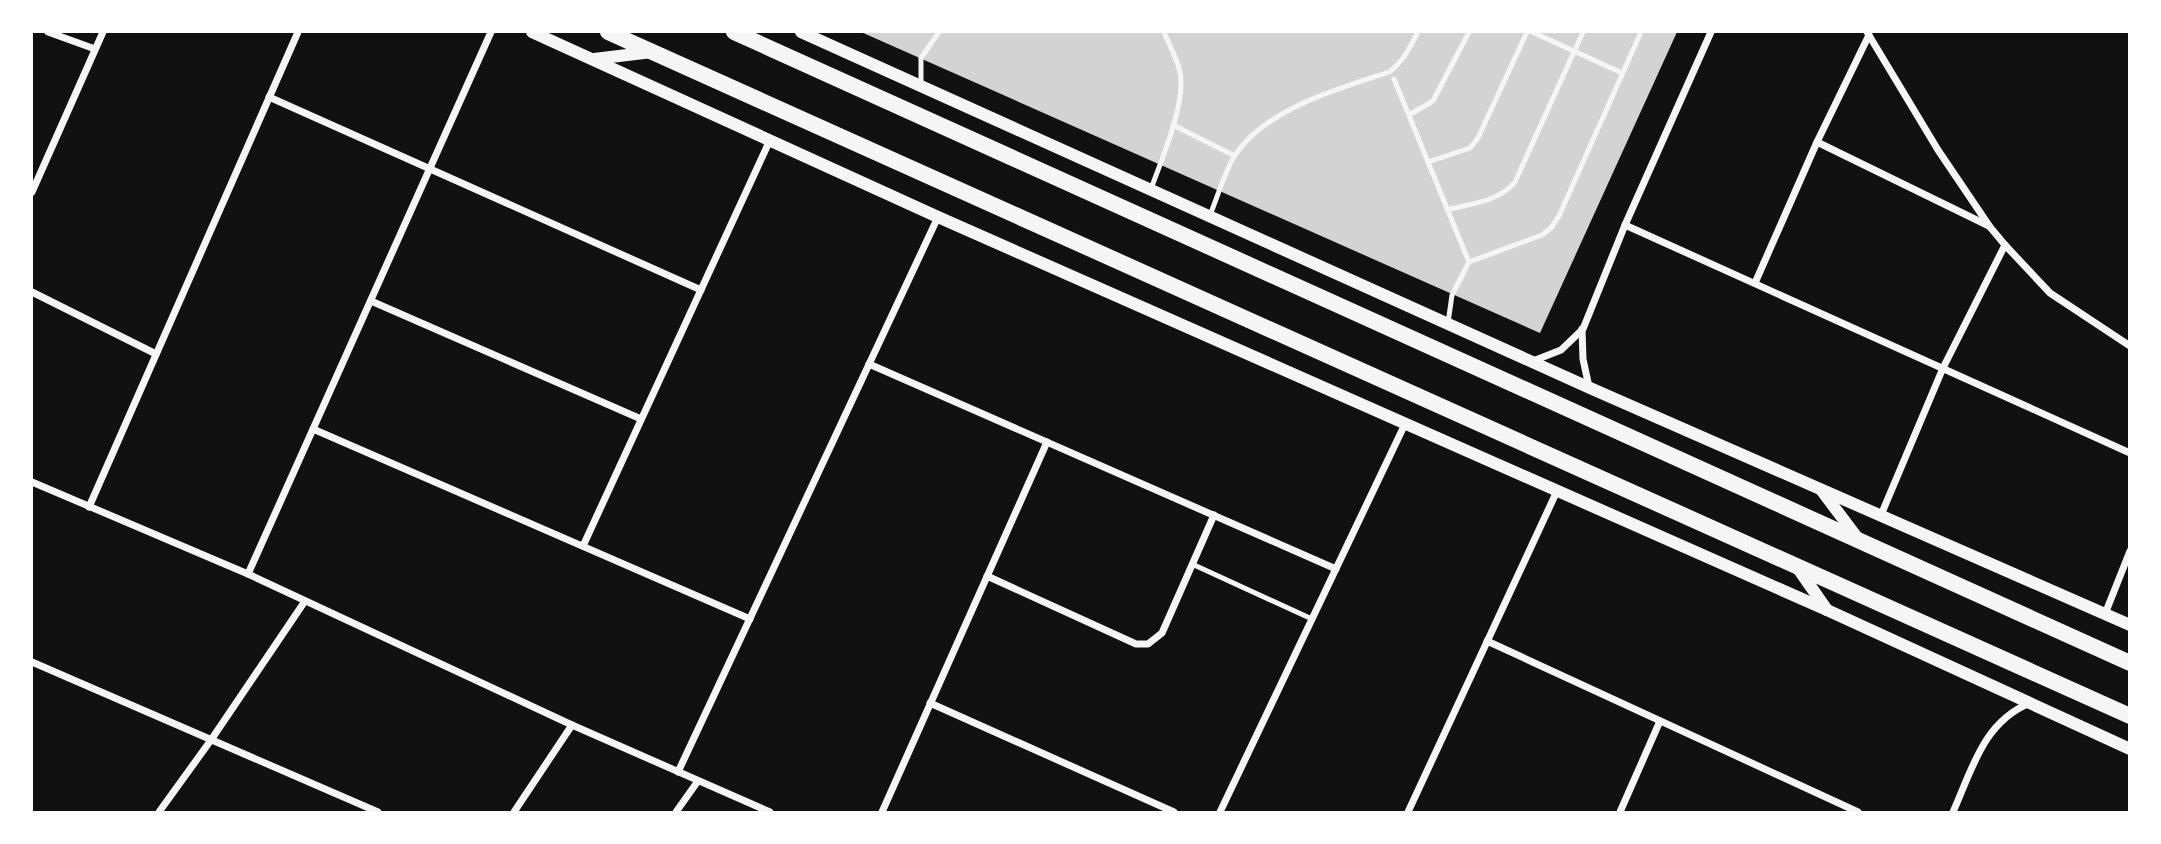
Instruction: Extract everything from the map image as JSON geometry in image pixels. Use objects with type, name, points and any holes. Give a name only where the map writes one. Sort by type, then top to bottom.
[{"type":"main road","points":[[608,32],[2130,716]]},
{"type":"main road","points":[[734,32],[757,37],[2130,663]]},
{"type":"street","points":[[48,32],[95,49]]},
{"type":"street","points":[[32,192],[103,32]]},
{"type":"street","points":[[89,507],[298,32]]},
{"type":"street","points":[[248,574],[491,32]]},
{"type":"street","points":[[532,32],[938,217],[1827,610],[2130,749]]},
{"type":"street","points":[[801,32],[1152,188],[1590,388],[2130,625]]},
{"type":"street","points":[[1590,388],[1583,359],[1583,329],[1625,225],[1711,32]]},
{"type":"street","points":[[1755,284],[1868,33]]},
{"type":"street","points":[[1868,33],[1938,150],[2004,244],[2050,293],[2130,346]]},
{"type":"street","points":[[593,59],[653,52]]},
{"type":"street","points":[[269,97],[701,290]]},
{"type":"street","points":[[583,547],[770,140]]},
{"type":"street","points":[[1817,142],[1990,227]]},
{"type":"street","points":[[678,772],[938,217]]},
{"type":"street","points":[[1625,225],[2130,453]]},
{"type":"street","points":[[1881,515],[1943,368],[2004,244]]},
{"type":"street","points":[[32,292],[156,354]]},
{"type":"street","points":[[371,300],[641,419]]},
{"type":"street","points":[[1533,361],[1561,349],[1583,329]]},
{"type":"street","points":[[869,364],[1336,569]]},
{"type":"street","points":[[1220,813],[1405,424]]},
{"type":"street","points":[[313,429],[750,619]]},
{"type":"street","points":[[881,813],[1047,442]]},
{"type":"street","points":[[32,482],[248,574],[572,725],[770,813]]},
{"type":"street","points":[[1819,487],[1859,540]]},
{"type":"street","points":[[1408,813],[1557,491]]},
{"type":"street","points":[[987,576],[1142,645],[1154,641],[1162,633],[1214,515]]},
{"type":"street","points":[[2105,614],[2130,551]]},
{"type":"street","points":[[1795,564],[1827,610]]},
{"type":"street","points":[[159,813],[305,601]]},
{"type":"street","points":[[1487,641],[1858,813]]},
{"type":"street","points":[[32,662],[378,813]]},
{"type":"street","points":[[1953,813],[1992,729],[2009,713],[2030,703]]},
{"type":"street","points":[[930,704],[1174,813]]},
{"type":"street","points":[[1619,813],[1660,721]]},
{"type":"street","points":[[514,813],[572,725]]},
{"type":"street","points":[[677,813],[698,781]]},
{"type":"lane","points":[[921,86],[922,58],[939,32]]},
{"type":"lane","points":[[1152,188],[1174,125],[1181,76],[1164,32]]},
{"type":"lane","points":[[1210,215],[1235,156],[1251,138],[1297,107],[1389,72],[1405,55],[1418,32]]},
{"type":"lane","points":[[1409,115],[1433,101],[1469,32]]},
{"type":"lane","points":[[1428,162],[1470,148],[1478,138],[1529,32],[1622,73]]},
{"type":"lane","points":[[1447,210],[1509,190],[1583,32]]},
{"type":"lane","points":[[1448,323],[1452,295],[1469,262],[1542,235],[1559,216],[1642,32]]},
{"type":"lane","points":[[1394,79],[1469,262]]},
{"type":"lane","points":[[1174,125],[1235,156]]},
{"type":"lane","points":[[1192,564],[1312,619]]},
{"type":"building","points":[[861,32],[1677,32],[1540,333]]}]
